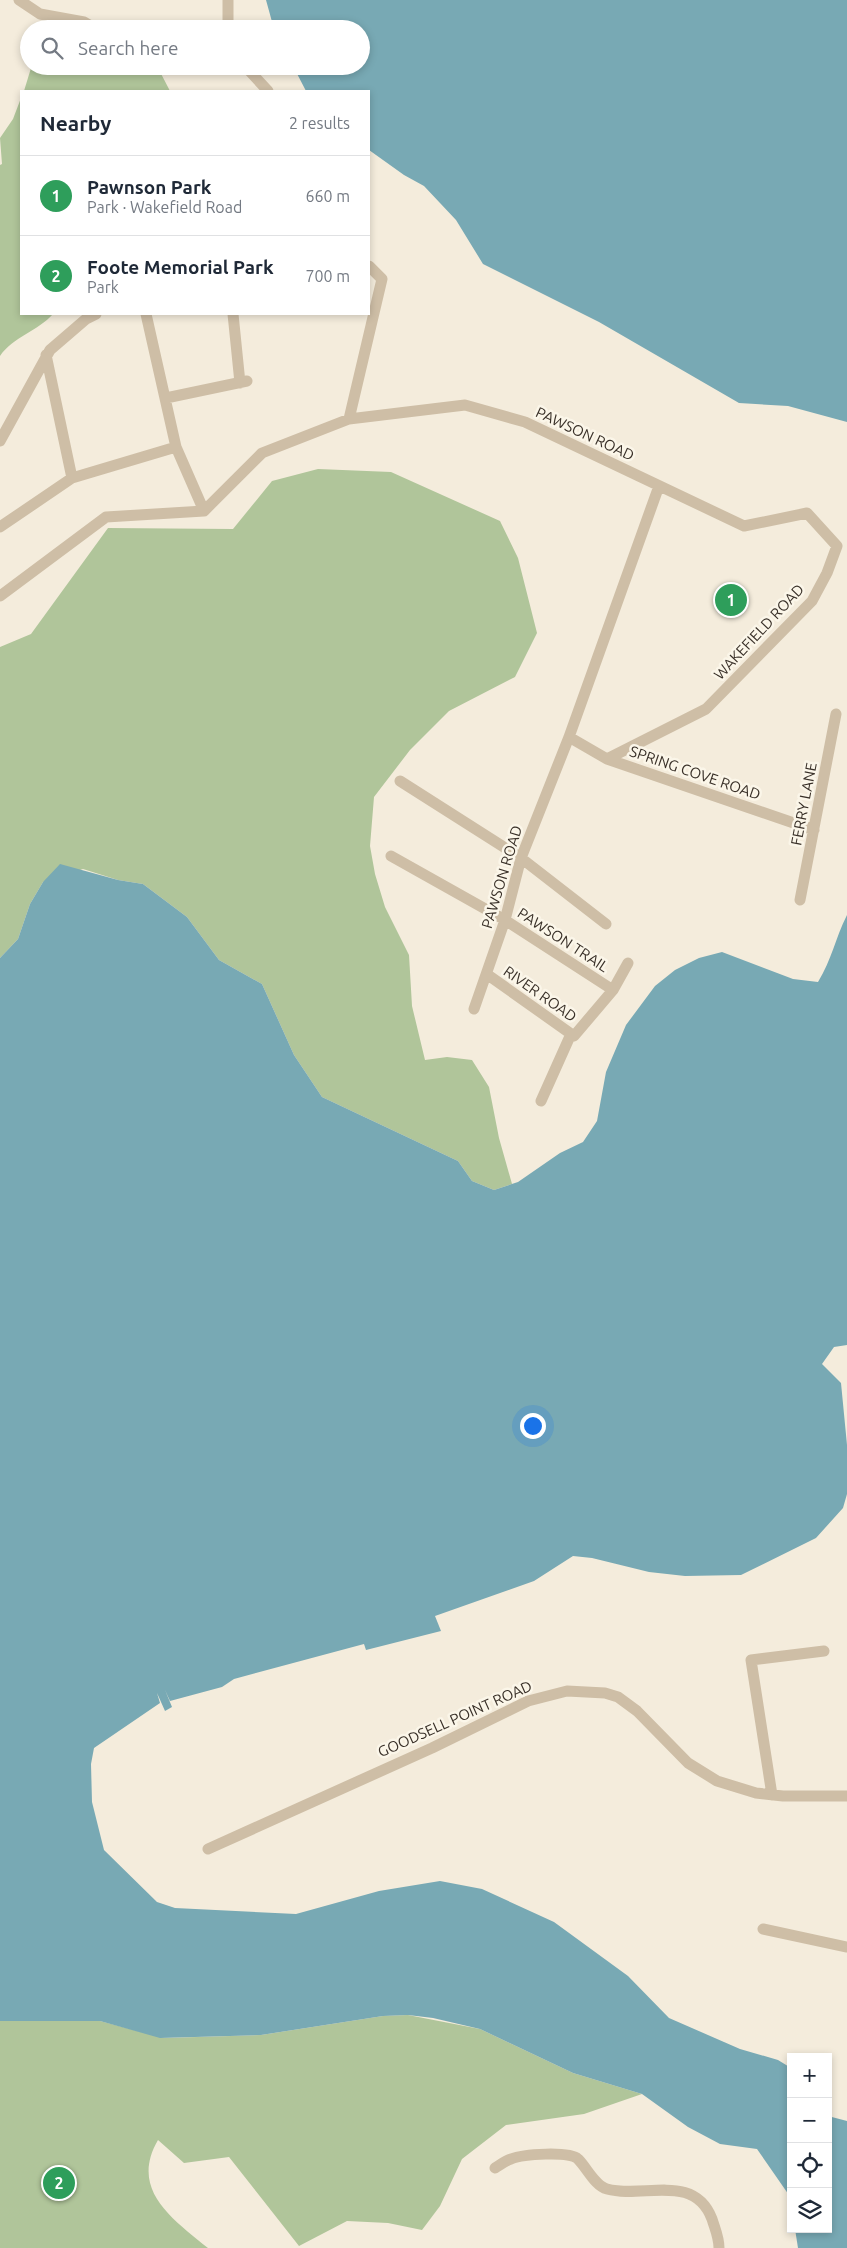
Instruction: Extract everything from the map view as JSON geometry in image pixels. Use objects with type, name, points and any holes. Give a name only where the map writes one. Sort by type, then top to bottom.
[{"type":"street","points":[[19,0],[40,14],[73,20]]},
{"type":"street","points":[[228,0],[228,20]]},
{"type":"street","points":[[253,75],[267,90]]},
{"type":"street","points":[[348,419],[382,279],[370,267]]},
{"type":"street","points":[[0,440],[46,355],[86,319],[94,315]]},
{"type":"street","points":[[0,596],[106,517],[204,510],[176,447],[146,315]]},
{"type":"street","points":[[166,398],[244,382],[233,315]]},
{"type":"street","points":[[46,355],[72,478]]},
{"type":"street","name":"PAWSON ROAD","points":[[204,510],[262,453],[348,419],[465,405],[525,422],[659,486],[569,737],[520,858],[505,920],[488,975],[474,1009]]},
{"type":"street","points":[[0,527],[72,478],[176,447]]},
{"type":"street","name":"WAKEFIELD ROAD","points":[[608,759],[706,709],[812,601],[837,546],[808,513],[744,526],[659,486]]},
{"type":"street","name":"FERRY LANE","points":[[800,900],[836,714]]},
{"type":"street","name":"SPRING COVE ROAD","points":[[569,737],[608,759],[814,830]]},
{"type":"street","points":[[400,781],[520,858],[606,924]]},
{"type":"street","name":"PAWSON TRAIL","points":[[391,856],[505,920],[613,990]]},
{"type":"street","name":"RIVER ROAD","points":[[488,975],[574,1036],[613,990],[628,964]]},
{"type":"street","points":[[541,1101],[571,1034]]},
{"type":"street","points":[[772,1795],[751,1660],[824,1651]]},
{"type":"street","name":"GOODSELL POINT ROAD","points":[[208,1849],[298,1806],[432,1748],[528,1701],[547,1694],[567,1692],[605,1693],[618,1697],[637,1711],[688,1763],[706,1776],[743,1789],[772,1795],[792,1797],[847,1796]]},
{"type":"street","points":[[763,1929],[847,1946]]},
{"type":"street","points":[[494,2168],[512,2158],[530,2154],[561,2155],[577,2158],[603,2188],[618,2192],[674,2190],[689,2194],[702,2201],[708,2208],[717,2234],[719,2248]]},
{"type":"green space","points":[[29,75],[162,75],[169,90],[24,90]]},
{"type":"green space","points":[[20,101],[20,315],[52,315],[5,349],[0,356],[0,165],[2,164],[0,138],[13,119]]},
{"type":"green space","points":[[318,469],[391,472],[500,521],[518,558],[537,633],[515,677],[449,711],[410,750],[374,797],[370,846],[375,874],[385,907],[409,955],[412,1006],[425,1060],[447,1057],[472,1060],[489,1087],[499,1138],[512,1184],[494,1190],[472,1181],[458,1161],[322,1097],[294,1055],[262,984],[219,960],[187,917],[143,884],[118,880],[83,869],[43,882],[30,904],[18,939],[0,958],[0,647],[31,634],[108,528],[233,529],[272,481]]},
{"type":"green space","points":[[0,1991],[23,2021],[100,2021],[164,2038],[261,2035],[383,2016],[408,2015],[480,2029],[573,2073],[642,2094],[584,2114],[506,2125],[462,2159],[440,2206],[422,2230],[388,2223],[347,2221],[299,2246],[229,2157],[184,2163],[158,2140],[150,2158],[149,2174],[152,2188],[159,2202],[169,2214],[208,2248],[0,2248]]},
{"type":"water","points":[[266,0],[847,0],[847,422],[788,406],[739,403],[599,322],[483,264],[456,220],[424,186],[404,175],[370,151],[370,90],[305,90],[298,75],[370,75],[370,20],[272,20]]},
{"type":"water","points":[[60,864],[118,880],[143,884],[187,917],[219,960],[262,984],[294,1055],[322,1097],[458,1161],[472,1181],[494,1190],[518,1182],[560,1153],[583,1142],[597,1121],[606,1072],[626,1025],[655,986],[675,970],[699,958],[722,952],[793,979],[818,982],[827,965],[847,915],[847,1345],[834,1347],[822,1364],[841,1383],[847,1445],[847,1494],[843,1508],[816,1538],[741,1575],[685,1576],[649,1572],[592,1558],[573,1556],[534,1581],[435,1616],[441,1631],[366,1650],[364,1644],[234,1679],[222,1687],[170,1701],[165,1690],[172,1707],[165,1711],[157,1693],[160,1703],[94,1748],[91,1764],[92,1802],[104,1850],[157,1902],[175,1908],[296,1914],[379,1891],[440,1881],[482,1889],[554,1922],[628,1976],[669,2018],[740,2049],[778,2060],[787,2066],[787,2192],[757,2149],[720,2144],[688,2127],[642,2094],[573,2073],[480,2029],[433,2018],[408,2015],[383,2016],[261,2035],[160,2038],[100,2021],[0,2021],[0,958],[18,939],[30,904],[43,882]]},
{"type":"water","points":[[832,2117],[847,2121],[847,2248],[798,2248],[796,2233],[832,2233]]},
{"type":"place","name":"Pawnson Park","points":[[731,600]]},
{"type":"place","name":"Foote Memorial Park","points":[[59,2183]]}]
